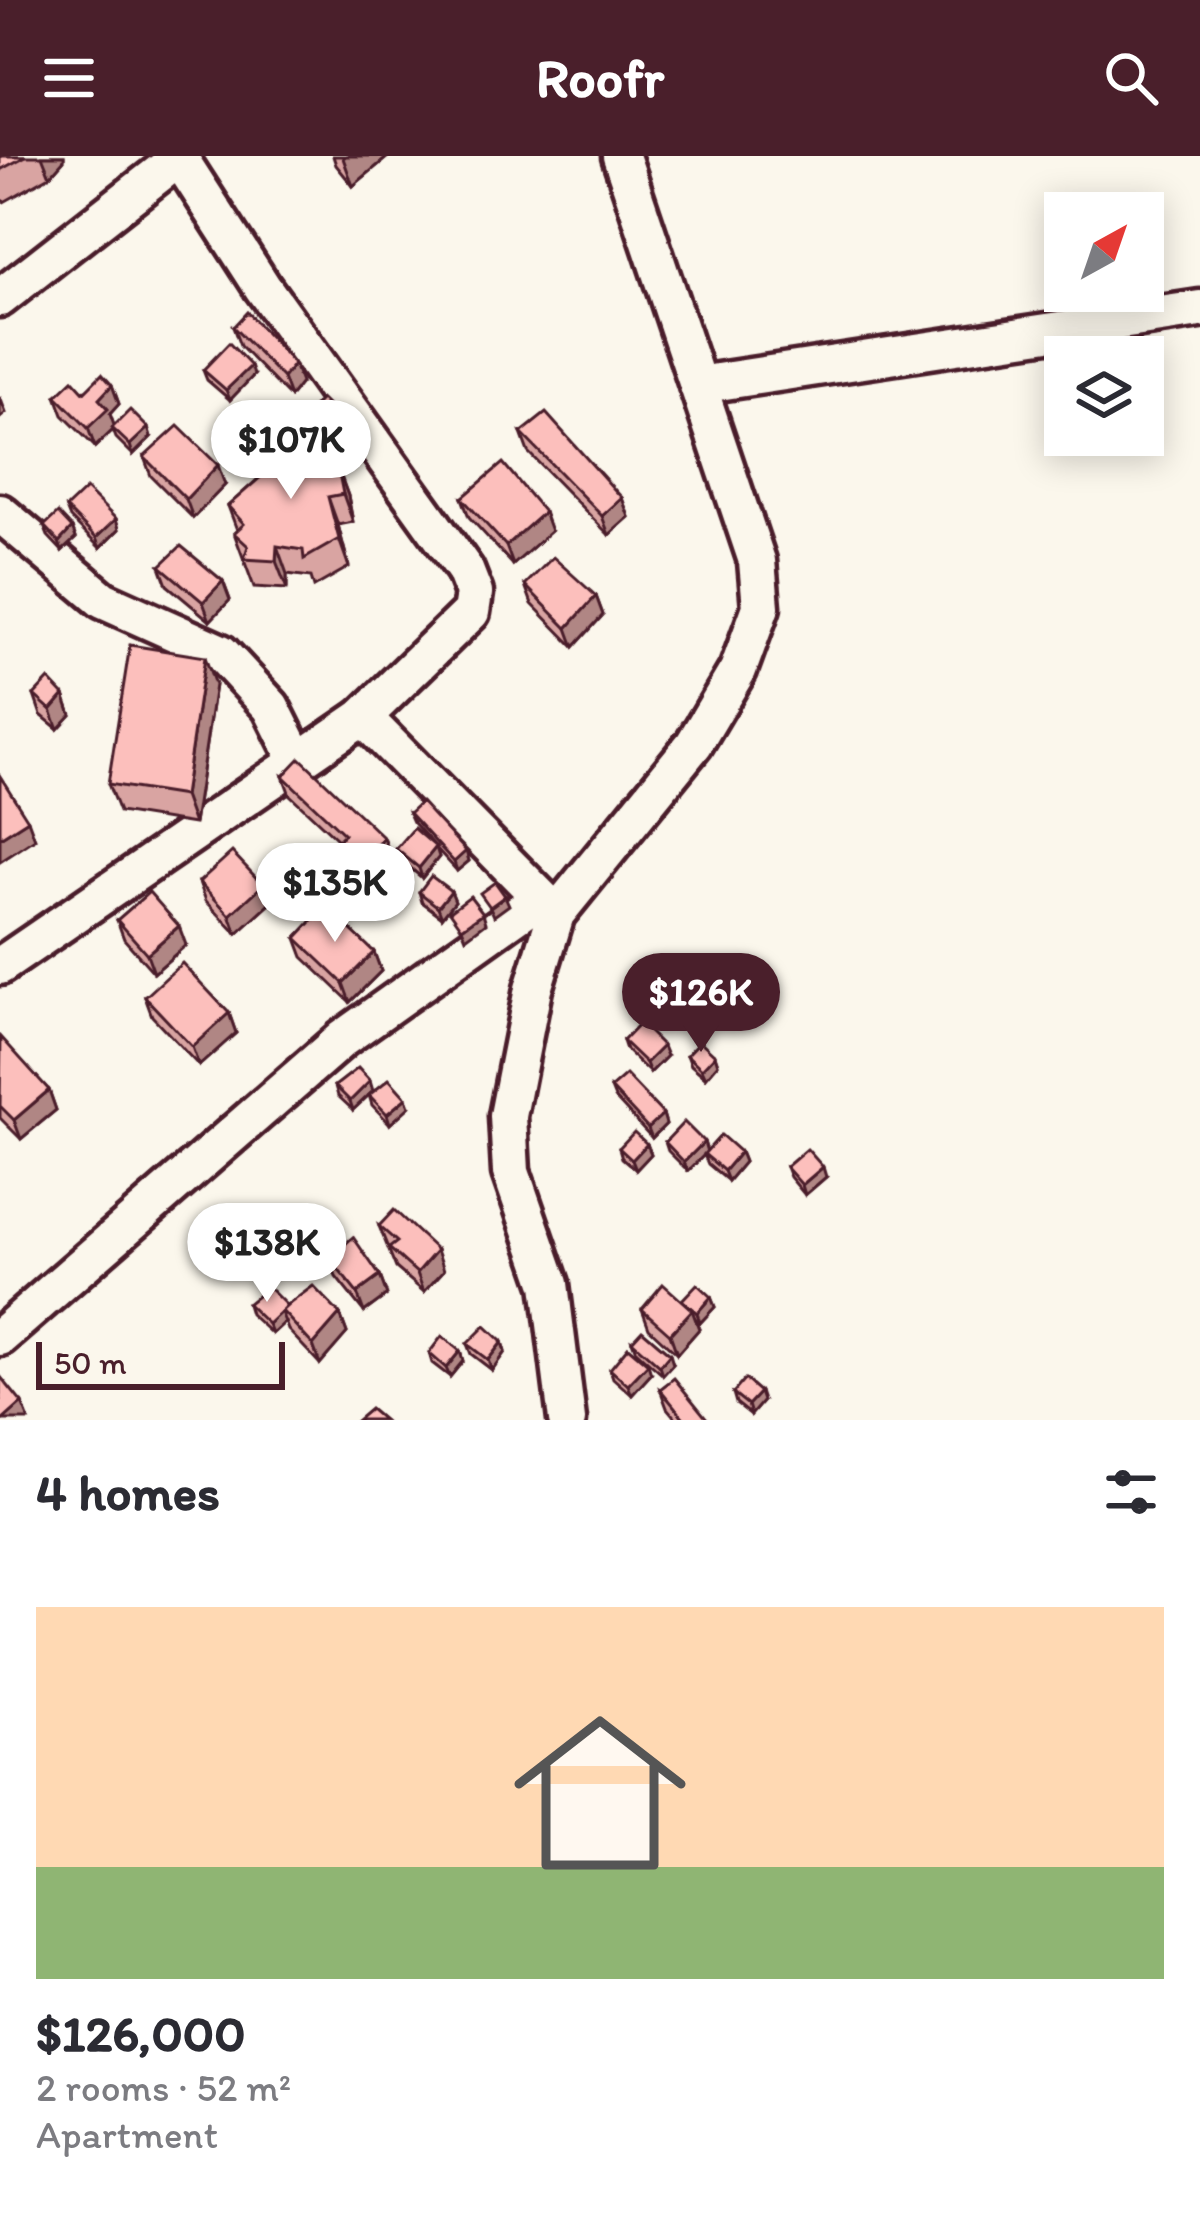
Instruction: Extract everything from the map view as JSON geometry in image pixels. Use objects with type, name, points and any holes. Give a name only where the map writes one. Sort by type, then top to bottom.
[{"type":"street","points":[[0,1337],[342,1039],[548,906],[694,743],[738,670],[761,607],[757,561],[621,156]]},
{"type":"street","points":[[0,298],[179,157],[263,288],[466,570],[474,593],[471,612],[363,717],[0,966]]},
{"type":"street","points":[[698,385],[1200,309]]},
{"type":"street","points":[[0,513],[103,600],[221,653],[271,707],[298,761]]},
{"type":"street","points":[[363,717],[548,906]]},
{"type":"street","points":[[548,906],[508,1116],[511,1172],[550,1285],[567,1420]]},
{"type":"building","points":[[0,156],[26,156],[0,170]]},
{"type":"building","points":[[247,312],[294,364],[283,378],[233,327]]},
{"type":"building","points":[[229,343],[251,366],[226,390],[203,370]]},
{"type":"building","points":[[102,374],[112,385],[99,399],[108,409],[88,428],[56,396],[73,380],[84,392]]},
{"type":"building","points":[[321,399],[333,411],[306,436],[296,424]]},
{"type":"building","points":[[130,410],[148,428],[130,445],[112,428]]},
{"type":"building","points":[[546,413],[622,498],[602,516],[521,433]]},
{"type":"building","points":[[325,420],[339,434],[315,457],[323,470],[338,468],[343,494],[328,497],[339,539],[304,559],[303,550],[277,546],[276,561],[244,559],[248,546],[234,533],[244,524],[228,506]]},
{"type":"building","points":[[178,426],[218,465],[186,499],[144,457]]},
{"type":"building","points":[[503,463],[544,512],[506,546],[462,498]]},
{"type":"building","points":[[86,489],[116,519],[96,538],[66,508]]},
{"type":"building","points":[[58,513],[72,528],[59,542],[44,526]]},
{"type":"building","points":[[181,546],[223,581],[203,602],[160,566]]},
{"type":"building","points":[[553,557],[596,596],[567,628],[525,585]]},
{"type":"building","points":[[130,645],[205,657],[184,796],[108,784]]},
{"type":"building","points":[[49,679],[64,695],[51,710],[34,695]]},
{"type":"building","points":[[300,758],[384,838],[358,866],[335,843],[344,834],[283,776]]},
{"type":"building","points":[[0,776],[28,820],[0,838]]},
{"type":"building","points":[[421,802],[466,851],[454,862],[409,813]]},
{"type":"building","points":[[414,828],[436,847],[419,868],[396,849]]},
{"type":"building","points":[[232,852],[263,885],[230,915],[199,882]]},
{"type":"building","points":[[431,876],[451,891],[438,907],[419,892]]},
{"type":"building","points":[[322,879],[344,900],[333,912],[326,906],[318,915],[303,900]]},
{"type":"building","points":[[495,882],[505,896],[490,907],[480,893]]},
{"type":"building","points":[[149,892],[179,926],[147,954],[117,920]]},
{"type":"building","points":[[470,896],[483,913],[462,928],[450,911]]},
{"type":"building","points":[[326,906],[374,952],[343,983],[296,938]]},
{"type":"building","points":[[182,963],[229,1013],[192,1047],[145,997]]},
{"type":"building","points":[[640,1023],[663,1046],[646,1063],[623,1041]]},
{"type":"building","points":[[1,1037],[49,1090],[14,1120],[0,1106]]},
{"type":"building","points":[[700,1041],[715,1055],[702,1069],[687,1055]]},
{"type":"building","points":[[358,1068],[370,1081],[350,1101],[335,1086]]},
{"type":"building","points":[[626,1075],[663,1114],[648,1128],[611,1088]]},
{"type":"building","points":[[389,1079],[406,1098],[387,1114],[369,1095]]},
{"type":"building","points":[[684,1122],[704,1142],[684,1162],[665,1142]]},
{"type":"building","points":[[634,1132],[647,1144],[632,1160],[619,1148]]},
{"type":"building","points":[[721,1135],[740,1152],[724,1171],[704,1154]]},
{"type":"building","points":[[807,1149],[823,1167],[802,1185],[786,1167]]},
{"type":"building","points":[[394,1210],[437,1250],[417,1273],[389,1248],[397,1242],[379,1226]]},
{"type":"building","points":[[353,1237],[380,1276],[357,1293],[329,1258]]},
{"type":"building","points":[[663,1284],[692,1310],[670,1334],[642,1309]]},
{"type":"building","points":[[697,1284],[711,1297],[697,1313],[682,1300]]},
{"type":"building","points":[[313,1286],[340,1314],[313,1345],[281,1310]]},
{"type":"building","points":[[268,1287],[287,1306],[268,1324],[247,1304]]},
{"type":"building","points":[[485,1326],[502,1342],[488,1360],[467,1344]]},
{"type":"building","points":[[642,1330],[670,1354],[660,1366],[632,1341]]},
{"type":"building","points":[[442,1336],[460,1351],[446,1368],[429,1353]]},
{"type":"building","points":[[628,1347],[648,1364],[628,1385],[610,1369]]},
{"type":"building","points":[[0,1376],[22,1403],[3,1420],[0,1420]]},
{"type":"building","points":[[674,1378],[708,1420],[679,1420],[683,1417],[660,1389]]},
{"type":"building","points":[[745,1379],[760,1392],[748,1405],[733,1393]]},
{"type":"building","points":[[370,1409],[383,1420],[357,1420]]}]
